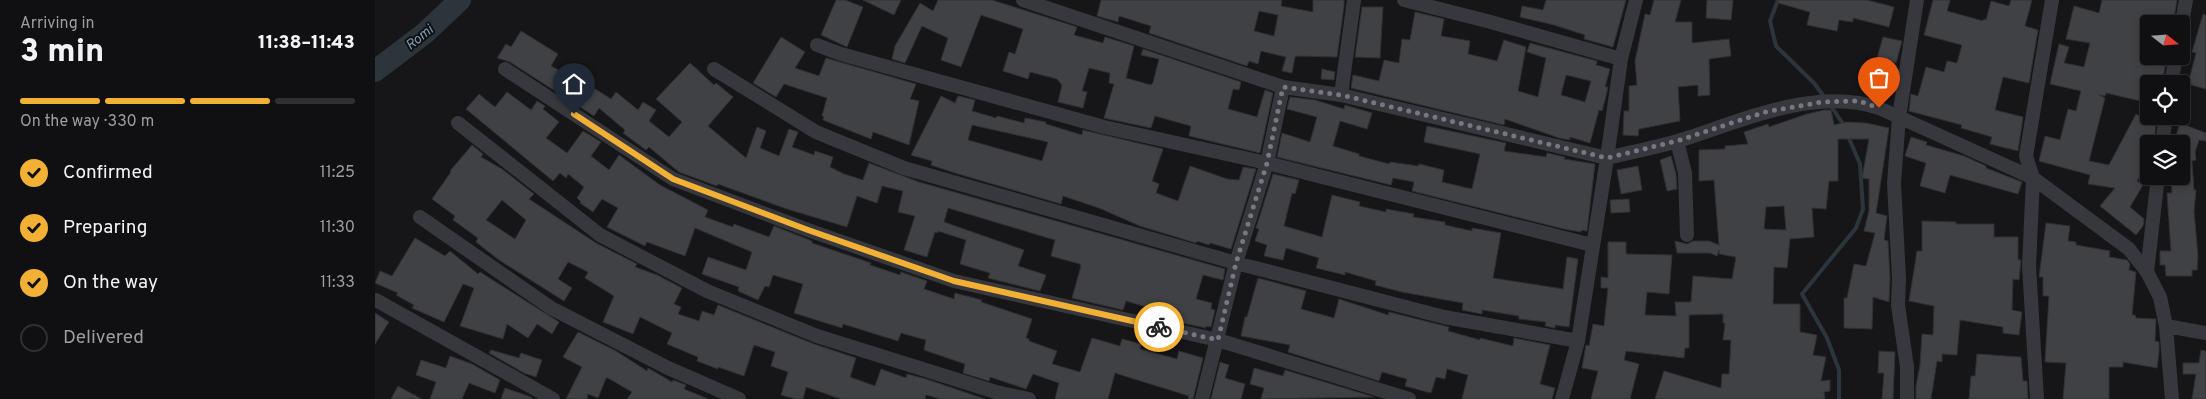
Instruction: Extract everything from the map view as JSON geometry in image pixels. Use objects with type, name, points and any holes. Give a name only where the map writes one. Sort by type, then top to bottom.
[{"type":"street","points":[[1023,0],[1283,87],[1341,95],[1607,158],[1677,141],[1765,112],[1822,102],[1859,101],[1899,117],[2033,178],[2129,249],[2147,272],[2160,297],[2167,326],[2172,399]]},
{"type":"street","points":[[1341,95],[1354,0]]},
{"type":"street","points":[[1404,0],[1487,21],[1621,60]]},
{"type":"street","points":[[1562,399],[1578,341],[1621,60],[1636,0]]},
{"type":"street","points":[[1907,399],[1907,367],[1898,305],[1899,278],[1895,153],[1917,0]]},
{"type":"street","points":[[2037,399],[2029,266],[2033,178],[2026,156],[2052,0]]},
{"type":"street","points":[[2183,15],[2186,0]]},
{"type":"street","points":[[817,45],[841,54],[1104,127],[1267,163],[1592,246]]},
{"type":"street","points":[[714,69],[816,132],[904,168],[1236,263],[1443,317],[1578,341]]},
{"type":"street","points":[[505,70],[673,179],[808,230],[954,281],[1218,340],[1409,399]]},
{"type":"street","points":[[1202,399],[1236,263],[1267,163],[1283,87]]},
{"type":"street","points":[[458,123],[600,235],[707,292],[817,336],[996,392],[1029,399]]},
{"type":"street","points":[[1677,141],[1685,173],[1687,235]]},
{"type":"street","points":[[2147,272],[2157,185]]},
{"type":"street","points":[[420,217],[551,308],[668,368],[739,399]]},
{"type":"street","points":[[375,300],[553,399]]},
{"type":"street","points":[[2167,326],[2206,333]]},
{"type":"building","points":[[836,0],[845,0],[863,7],[847,47],[821,35]]},
{"type":"building","points":[[863,0],[901,0],[894,15]]},
{"type":"building","points":[[938,0],[992,0],[1077,27],[1074,35],[1103,43],[1105,37],[1134,46],[1126,78],[1151,85],[1159,59],[1141,55],[1143,49],[1241,82],[1239,90],[1233,89],[1228,109],[1257,117],[1265,90],[1273,93],[1260,153],[1189,136],[1191,126],[1155,116],[1151,128],[1104,118],[1114,84],[1109,83],[1110,73],[1089,68],[1082,91],[1087,92],[1083,108],[1058,102],[1062,85],[1057,79],[1030,72],[1028,79],[1003,71],[1009,52],[1015,54],[1023,29],[981,15],[961,67],[941,60],[948,38],[922,26],[905,63],[892,59],[895,46],[920,3],[933,11]]},
{"type":"building","points":[[1101,0],[1282,0],[1281,6],[1313,12],[1313,0],[1344,0],[1337,57],[1297,56],[1295,57],[1292,73],[1282,71],[1286,57],[1261,51],[1258,64],[1249,61],[1247,66],[1149,33],[1151,26],[1119,16],[1118,22],[1097,16]],"holes":[[[1259,11],[1278,15],[1274,36],[1254,31]]]},
{"type":"building","points":[[1546,0],[1626,0],[1613,47],[1584,39],[1585,35],[1554,25],[1520,17],[1522,6],[1543,10]]},
{"type":"building","points":[[1654,0],[1681,0],[1675,22],[1692,22],[1692,43],[1729,39],[1731,56],[1709,59],[1710,95],[1698,96],[1698,85],[1678,87],[1680,121],[1639,129],[1638,136],[1623,135],[1624,111],[1629,111],[1629,86],[1637,85],[1635,61],[1645,14],[1650,15]]},
{"type":"building","points":[[1707,0],[1733,0],[1731,20],[1706,18]]},
{"type":"building","points":[[1778,0],[1867,0],[1894,7],[1889,27],[1853,18],[1853,22],[1839,20],[1837,31],[1807,25],[1810,12],[1778,3]]},
{"type":"building","points":[[1933,0],[1950,0],[1947,11],[1983,21],[1984,19],[1986,20],[1991,1],[2009,6],[2011,0],[2032,0],[2025,26],[2038,30],[2029,83],[2003,77],[1995,110],[2023,117],[2018,151],[1990,144],[1992,137],[1961,128],[1962,125],[1909,111],[1911,94],[1918,96],[1926,67],[1944,72],[1947,61],[1957,63],[1962,45],[1924,35]]},
{"type":"building","points":[[2102,0],[2177,0],[2174,15],[2140,15],[2140,65],[2165,65],[2164,75],[2140,75],[2140,101],[2106,93],[2105,96],[2099,95],[2105,98],[2089,161],[2109,165],[2136,114],[2140,116],[2140,125],[2156,125],[2155,135],[2140,135],[2140,175],[2137,181],[2140,185],[2143,185],[2130,207],[2144,219],[2143,226],[2136,235],[2100,206],[2115,188],[2088,184],[2090,175],[2039,161],[2045,136],[2060,140],[2068,109],[2076,111],[2081,91],[2050,84],[2059,44],[2069,47],[2064,63],[2084,67],[2090,43],[2066,39],[2074,6],[2099,13]]},
{"type":"building","points":[[1362,7],[1383,7],[1380,58],[1355,57]]},
{"type":"building","points":[[1415,12],[1444,19],[1441,36],[1470,41],[1468,54],[1497,61],[1504,40],[1526,47],[1518,91],[1538,97],[1546,58],[1527,52],[1530,43],[1597,61],[1596,65],[1610,69],[1605,87],[1608,87],[1605,100],[1602,111],[1599,110],[1590,143],[1570,137],[1570,140],[1559,138],[1505,119],[1504,125],[1351,88],[1353,75],[1379,81],[1384,60],[1399,63],[1402,39],[1410,40]],"holes":[[[1566,75],[1591,81],[1585,102],[1561,95]]]},
{"type":"building","points":[[2203,14],[2206,15],[2206,89],[2190,85],[2190,76],[2196,53],[2192,52]]},
{"type":"building","points":[[521,31],[558,54],[551,66],[589,85],[611,99],[616,92],[638,110],[643,102],[656,110],[649,121],[669,137],[682,122],[656,99],[690,63],[714,85],[716,83],[733,97],[708,126],[746,158],[757,127],[766,131],[760,148],[779,156],[789,129],[798,132],[792,147],[814,155],[815,151],[833,157],[830,167],[844,174],[863,180],[869,163],[919,182],[1225,269],[1223,280],[1203,275],[1196,299],[1212,303],[1211,309],[1215,310],[1211,327],[1206,326],[1206,328],[1173,321],[1174,315],[1126,301],[1123,310],[1072,298],[1081,266],[1080,264],[1051,256],[1055,240],[948,208],[944,222],[1024,250],[1018,266],[1046,275],[1040,291],[988,278],[990,273],[960,264],[966,240],[938,231],[938,233],[935,232],[927,257],[904,250],[915,216],[898,212],[903,191],[882,186],[877,203],[857,196],[847,227],[787,209],[679,172],[649,147],[646,150],[623,133],[625,130],[599,108],[594,116],[510,62],[497,58],[506,44],[511,47]]},
{"type":"building","points":[[781,37],[805,52],[795,68],[819,76],[826,58],[916,84],[910,99],[919,101],[909,145],[873,132],[871,139],[823,120],[824,117],[822,116],[827,98],[784,84],[776,97],[753,83]]},
{"type":"building","points":[[1883,37],[1902,41],[1896,63],[1877,58]]},
{"type":"building","points":[[1322,69],[1335,72],[1334,80],[1321,79]]},
{"type":"building","points":[[507,92],[531,110],[537,101],[545,106],[543,109],[559,122],[546,138],[567,153],[583,131],[601,142],[591,156],[609,170],[619,155],[660,185],[708,210],[705,217],[733,227],[734,224],[769,237],[774,226],[812,241],[812,243],[871,263],[870,265],[900,275],[901,272],[927,281],[924,289],[954,299],[955,293],[982,300],[981,302],[1032,319],[1026,338],[1029,341],[1057,351],[1052,364],[1080,372],[1092,338],[1120,346],[1122,339],[1141,344],[1140,349],[1177,359],[1179,351],[1203,358],[1193,399],[1188,399],[1189,396],[1115,373],[1108,399],[1055,399],[1059,383],[1033,374],[1026,389],[990,377],[989,381],[963,373],[965,364],[924,350],[926,340],[901,333],[898,341],[843,324],[842,328],[794,313],[803,284],[773,275],[769,287],[765,286],[758,300],[738,291],[739,287],[702,274],[708,257],[746,270],[752,252],[695,228],[685,256],[647,242],[645,246],[607,227],[618,208],[602,199],[593,212],[580,203],[577,198],[584,187],[568,174],[566,178],[560,173],[553,181],[466,109],[479,94],[495,107]]},
{"type":"building","points":[[941,96],[955,103],[958,96],[975,100],[972,111],[996,118],[997,116],[1024,123],[1025,118],[1046,122],[1046,124],[1082,135],[1083,130],[1163,149],[1152,181],[1159,184],[1156,193],[1178,201],[1190,166],[1227,179],[1239,180],[1243,167],[1256,169],[1231,249],[1210,243],[1209,245],[1197,241],[1196,243],[1140,226],[1099,208],[1063,196],[1061,204],[955,173],[931,165],[932,161],[911,155]],"holes":[[[972,125],[1048,142],[1042,161],[968,140]]]},
{"type":"building","points":[[1290,97],[1315,100],[1344,109],[1345,105],[1372,113],[1367,129],[1340,121],[1333,146],[1359,154],[1359,156],[1389,164],[1390,162],[1418,166],[1419,164],[1444,170],[1442,182],[1472,189],[1480,154],[1424,142],[1427,126],[1506,143],[1504,151],[1546,157],[1547,153],[1565,157],[1564,159],[1595,164],[1587,231],[1582,230],[1581,232],[1564,229],[1412,191],[1414,182],[1393,178],[1391,185],[1277,157],[1282,133],[1310,142],[1317,117],[1287,109]]},
{"type":"building","points":[[1831,110],[1834,125],[1846,122],[1866,123],[1889,128],[1876,213],[1887,216],[1884,240],[1888,241],[1889,302],[1873,297],[1872,329],[1844,328],[1844,298],[1847,298],[1854,264],[1866,266],[1875,233],[1864,231],[1869,211],[1869,179],[1862,178],[1869,139],[1838,139],[1838,181],[1829,181],[1826,209],[1812,208],[1814,237],[1790,239],[1787,268],[1774,267],[1773,304],[1800,304],[1800,332],[1817,335],[1813,355],[1826,357],[1821,381],[1830,380],[1830,391],[1824,392],[1825,399],[1655,399],[1664,371],[1721,388],[1722,374],[1729,374],[1731,340],[1723,340],[1725,323],[1723,323],[1723,314],[1689,315],[1689,348],[1685,348],[1684,358],[1626,351],[1624,360],[1639,364],[1630,399],[1591,399],[1598,371],[1582,368],[1586,345],[1589,346],[1593,324],[1604,326],[1608,288],[1601,288],[1601,277],[1608,278],[1608,242],[1626,242],[1626,254],[1672,255],[1669,294],[1647,292],[1645,315],[1676,316],[1675,302],[1691,302],[1693,276],[1732,279],[1736,257],[1719,254],[1719,250],[1717,256],[1710,253],[1677,253],[1675,241],[1687,244],[1693,241],[1709,241],[1719,245],[1714,180],[1699,181],[1699,150],[1725,149],[1725,146],[1748,144],[1744,132],[1768,124],[1769,127],[1807,114]],"holes":[[[1784,206],[1786,230],[1764,229],[1766,207]]]},
{"type":"building","points":[[2179,125],[2185,125],[2206,133],[2206,141],[2199,140],[2195,152],[2196,160],[2192,161],[2194,190],[2196,190],[2194,211],[2198,256],[2197,270],[2192,270],[2192,276],[2166,276],[2165,265],[2160,265],[2160,251],[2171,251],[2167,193],[2172,193],[2172,185],[2190,185],[2190,135],[2176,135]]},
{"type":"building","points":[[1911,137],[1927,142],[1926,145],[1964,156],[1986,166],[1986,168],[2022,182],[2018,194],[1950,175],[1945,193],[1920,186],[1926,163],[1905,156]]},
{"type":"building","points":[[472,145],[483,154],[481,157],[502,169],[534,194],[529,199],[596,243],[637,264],[635,267],[657,275],[682,288],[674,304],[681,307],[678,314],[699,321],[702,311],[714,315],[718,305],[814,344],[856,358],[850,377],[875,386],[881,369],[906,378],[907,374],[926,379],[985,399],[941,399],[926,395],[925,399],[841,399],[806,387],[803,399],[796,399],[781,395],[788,372],[771,366],[775,352],[754,345],[744,376],[697,361],[698,357],[667,344],[672,333],[640,317],[633,334],[603,322],[614,296],[585,278],[588,272],[568,262],[558,279],[572,288],[564,301],[499,260],[476,242],[478,238],[453,220],[455,216],[432,199],[450,171]],"holes":[[[502,200],[526,220],[515,239],[486,220]]]},
{"type":"building","points":[[1671,156],[1676,174],[1677,189],[1667,191],[1660,160]]},
{"type":"building","points":[[1638,166],[1642,190],[1621,194],[1617,170]]},
{"type":"building","points":[[1273,174],[1299,180],[1295,194],[1292,193],[1284,226],[1322,237],[1332,195],[1360,202],[1359,206],[1386,212],[1386,209],[1414,214],[1413,217],[1445,222],[1445,225],[1472,231],[1472,228],[1501,233],[1493,278],[1563,289],[1567,257],[1578,259],[1569,327],[1555,325],[1555,328],[1545,326],[1546,322],[1519,319],[1519,316],[1482,310],[1482,314],[1462,310],[1463,303],[1402,292],[1375,285],[1376,281],[1345,272],[1345,275],[1316,268],[1319,258],[1286,248],[1283,260],[1264,256],[1267,245],[1255,241],[1259,229],[1256,228]]},
{"type":"building","points":[[1629,199],[1630,212],[1611,213],[1610,200]]},
{"type":"building","points":[[1922,221],[1956,222],[1956,224],[1994,224],[1994,237],[2018,237],[2018,260],[2021,260],[2019,280],[2013,279],[2012,310],[2022,312],[2019,335],[2003,333],[2003,327],[1960,320],[1957,355],[1942,354],[1942,362],[1937,361],[1931,399],[1916,399],[1916,386],[1920,365],[1922,334],[1933,335],[1934,306],[1909,301],[1917,251],[1922,251]]},
{"type":"building","points":[[2046,223],[2070,226],[2068,241],[2076,242],[2076,245],[2110,251],[2109,257],[2127,260],[2130,264],[2129,270],[2136,272],[2132,315],[2135,315],[2136,318],[2156,319],[2155,341],[2159,342],[2157,368],[2123,362],[2123,367],[2109,367],[2109,399],[2063,399],[2066,363],[2045,362],[2049,296],[2043,296],[2043,277],[2039,277]]},
{"type":"building","points":[[415,238],[445,256],[450,251],[478,274],[480,272],[559,322],[552,334],[537,324],[528,338],[507,324],[503,339],[460,326],[474,288],[463,284],[444,322],[412,308],[414,305],[396,295],[398,293],[375,283],[380,271],[392,276]]},
{"type":"building","points":[[1258,278],[1306,291],[1301,309],[1334,318],[1339,299],[1388,315],[1389,312],[1449,327],[1448,331],[1480,340],[1480,338],[1513,346],[1514,338],[1550,345],[1540,384],[1555,388],[1552,399],[1462,399],[1468,375],[1447,369],[1445,379],[1436,377],[1431,393],[1405,386],[1407,379],[1382,372],[1379,381],[1288,352],[1290,345],[1241,336],[1245,317],[1247,317]]},
{"type":"building","points":[[375,313],[389,322],[375,344]]},
{"type":"building","points":[[578,332],[616,351],[647,371],[648,368],[672,382],[673,380],[686,385],[684,389],[708,399],[627,399],[632,392],[606,378],[598,398],[588,394],[587,399],[566,399],[582,367],[563,357]]},
{"type":"building","points":[[491,350],[519,358],[521,353],[542,360],[536,377],[524,373],[489,353]]},
{"type":"building","points":[[2201,350],[2206,351],[2206,399],[2192,399],[2196,374],[2183,374],[2183,363],[2199,363]]},
{"type":"building","points":[[1879,351],[1895,352],[1893,399],[1882,399],[1884,373],[1878,373]]},
{"type":"building","points":[[1977,354],[2021,357],[2023,381],[2027,381],[2028,399],[1969,399],[1971,376],[1975,376]]},
{"type":"building","points":[[450,356],[472,364],[500,380],[495,393],[469,383],[462,399],[430,399],[436,382],[416,375],[421,360],[446,368]]},
{"type":"building","points":[[1220,362],[1229,365],[1225,378],[1245,384],[1241,399],[1211,399]]},
{"type":"building","points":[[1254,368],[1283,376],[1285,370],[1374,397],[1261,399],[1264,388],[1250,384]]},
{"type":"building","points":[[398,386],[403,389],[422,399],[391,399]]},
{"type":"building","points":[[505,388],[531,397],[533,399],[501,399]]},
{"type":"waterway","name":"Romi","points":[[375,71],[425,33],[460,0]]},
{"type":"waterway","points":[[1778,0],[1770,21],[1776,46],[1814,83],[1825,98]]},
{"type":"waterway","points":[[1831,106],[1845,127]]},
{"type":"waterway","points":[[1839,399],[1839,370],[1827,338],[1802,294],[1856,228],[1863,209],[1860,164],[1848,136]]},
{"type":"way so far","points":[[1159,327],[1218,340],[1236,263],[1267,163],[1283,87],[1341,95],[1607,158],[1677,141],[1765,112],[1822,102],[1859,101],[1879,108]]},
{"type":"route","points":[[574,114],[673,179],[808,230],[954,281],[1159,327]]}]
